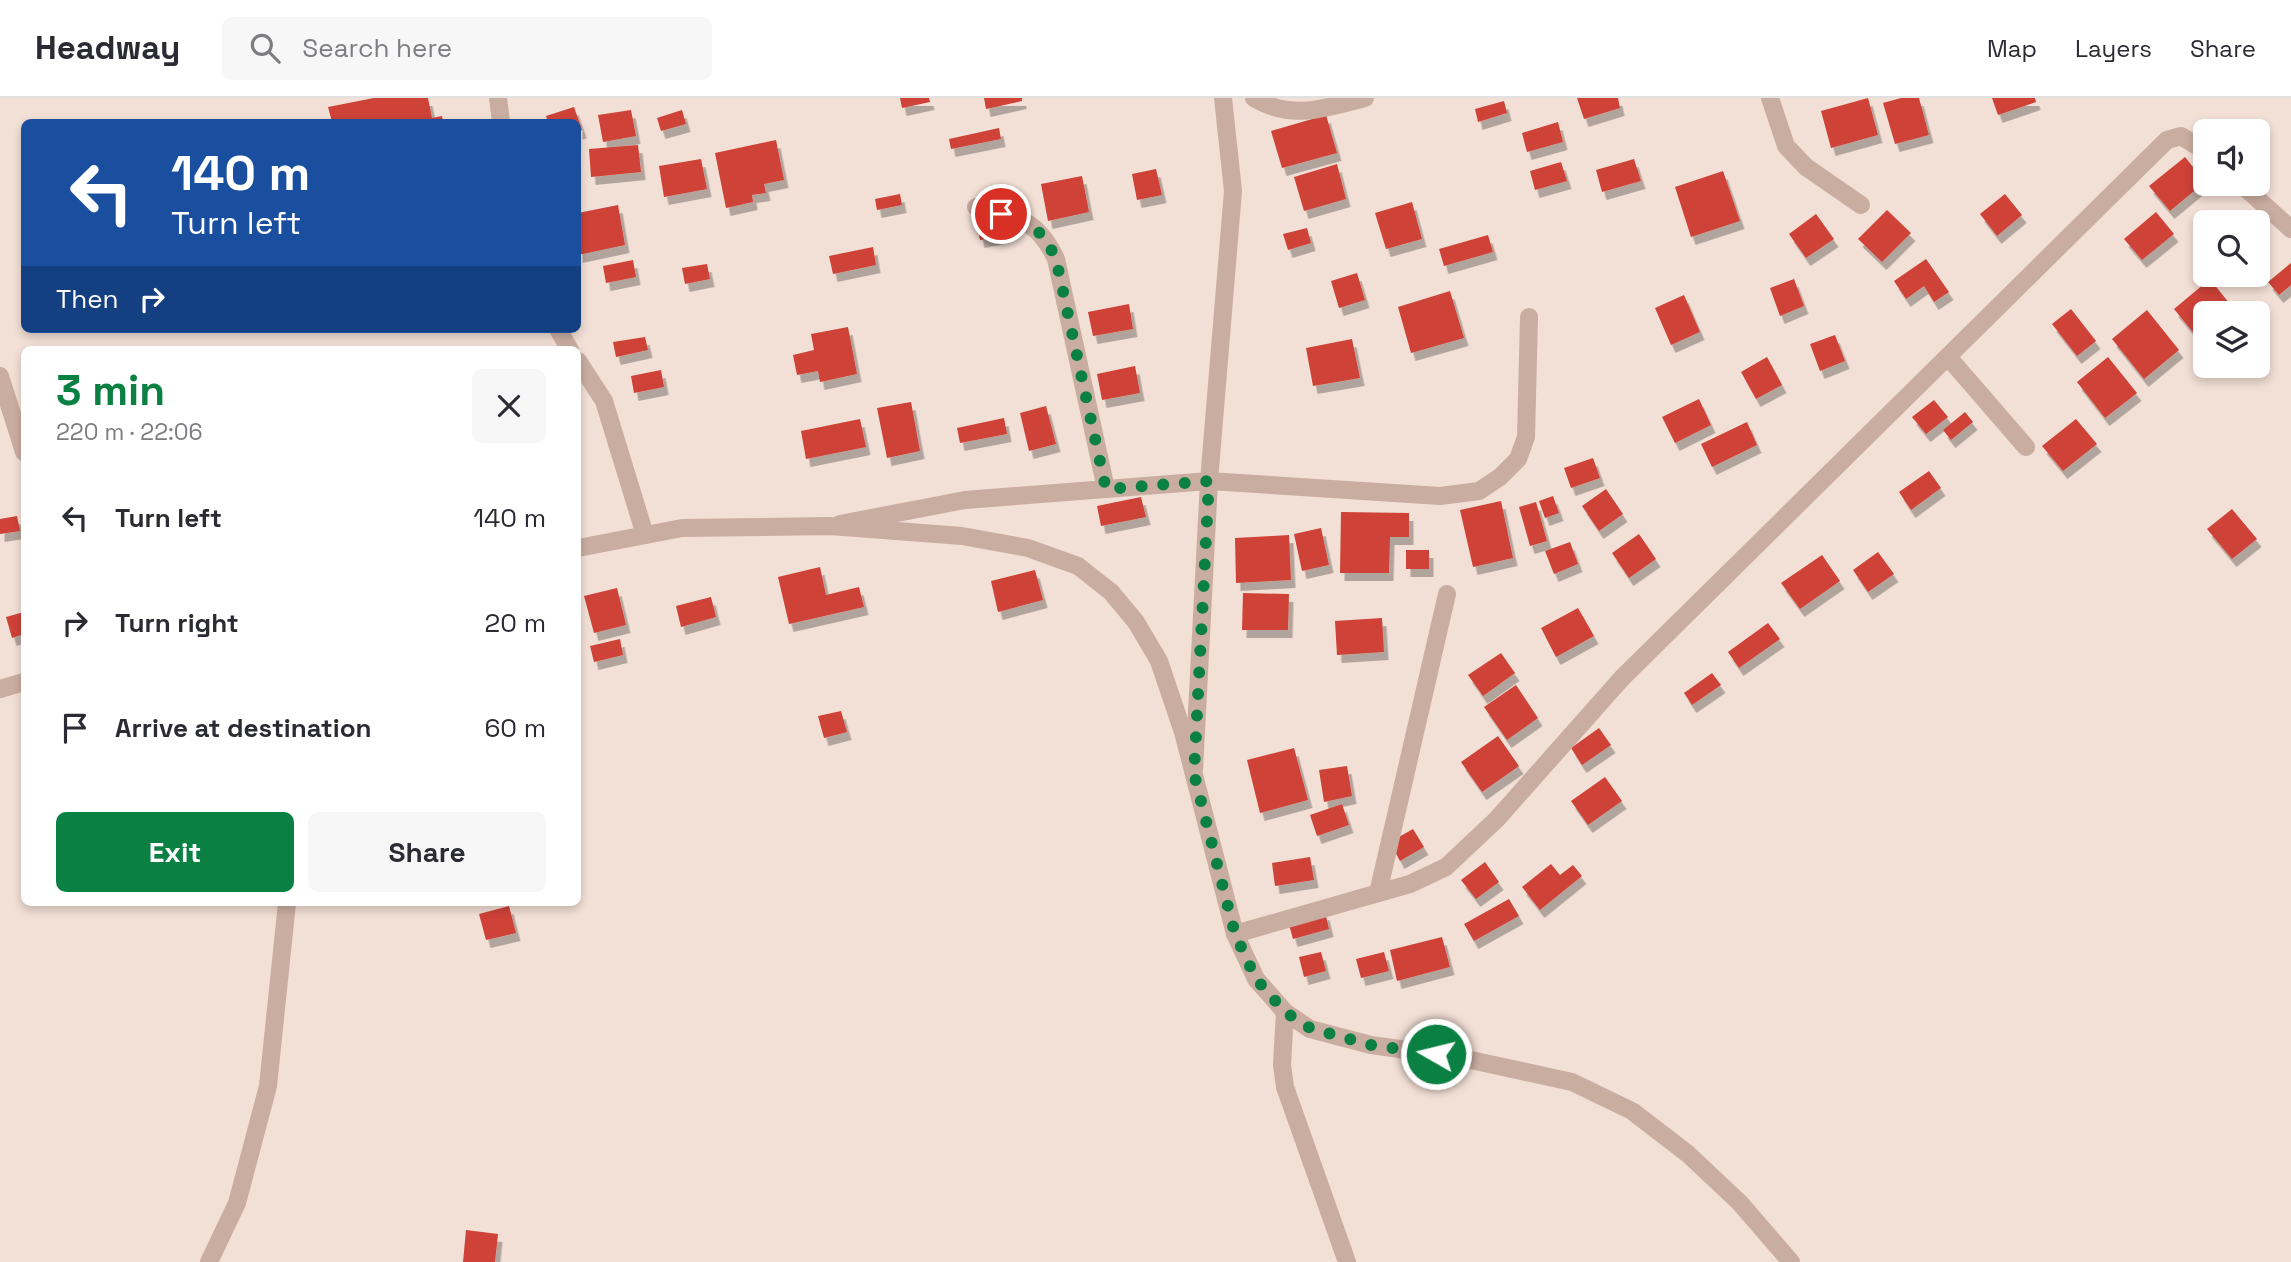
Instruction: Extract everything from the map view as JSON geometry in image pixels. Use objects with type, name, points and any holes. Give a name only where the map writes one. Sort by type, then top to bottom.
[{"type":"street","points":[[498,98],[502,119]]},
{"type":"street","points":[[1194,774],[1209,481],[1233,191],[1223,98]]},
{"type":"street","points":[[1254,98],[1281,110],[1308,112],[1366,98]]},
{"type":"street","points":[[1770,98],[1786,146],[1806,167],[1861,205]]},
{"type":"street","points":[[1235,934],[1410,884],[1447,867],[1497,819],[1622,678],[2168,140],[2181,136],[2193,144]]},
{"type":"street","points":[[2254,196],[2291,229]]},
{"type":"street","points":[[976,207],[1026,221],[1042,236],[1056,259],[1106,489]]},
{"type":"street","points":[[830,526],[965,500],[1209,481],[1440,496],[1479,491],[1500,477],[1518,458],[1526,437],[1529,317]]},
{"type":"street","points":[[1948,357],[2026,447]]},
{"type":"street","points":[[581,366],[604,401],[645,535]]},
{"type":"street","points":[[0,376],[21,443]]},
{"type":"street","points":[[581,547],[682,528],[830,526],[962,536],[1028,548],[1078,566],[1111,592],[1136,622],[1159,661],[1183,732],[1235,934],[1256,979],[1285,1012],[1310,1028],[1371,1045],[1457,1057],[1572,1082],[1632,1111],[1688,1154],[1740,1203],[1791,1262]]},
{"type":"street","points":[[1377,893],[1447,594]]},
{"type":"street","points":[[0,689],[21,683]]},
{"type":"street","points":[[209,1262],[237,1203],[268,1086],[287,906]]},
{"type":"street","points":[[1285,1012],[1282,1065],[1285,1087],[1347,1262]]},
{"type":"building","points":[[374,98],[428,98],[432,118],[442,116],[442,119],[331,119],[328,107]]},
{"type":"building","points":[[900,98],[929,98],[930,102],[902,108]]},
{"type":"building","points":[[984,98],[1022,98],[1022,101],[986,109]]},
{"type":"building","points":[[1577,98],[1618,98],[1620,108],[1584,119]]},
{"type":"building","points":[[1868,98],[1878,135],[1831,148],[1821,111]]},
{"type":"building","points":[[1901,98],[1919,98],[1929,135],[1895,144],[1883,103]]},
{"type":"building","points":[[1992,98],[2035,98],[2036,102],[1998,115]]},
{"type":"building","points":[[1504,101],[1507,113],[1478,122],[1475,109]]},
{"type":"building","points":[[574,107],[578,119],[547,119],[546,116]]},
{"type":"building","points":[[631,110],[636,136],[603,142],[598,115]]},
{"type":"building","points":[[682,110],[686,124],[661,131],[657,118]]},
{"type":"building","points":[[1326,115],[1337,153],[1282,168],[1271,131]]},
{"type":"building","points":[[1558,122],[1563,142],[1527,152],[1522,133]]},
{"type":"building","points":[[999,128],[1001,139],[951,149],[949,139]]},
{"type":"building","points":[[776,140],[784,180],[764,184],[766,193],[752,195],[753,202],[726,208],[715,153]]},
{"type":"building","points":[[638,145],[641,172],[591,177],[589,149]]},
{"type":"building","points":[[2185,157],[2193,167],[2193,192],[2170,211],[2149,186]]},
{"type":"building","points":[[701,159],[707,189],[664,197],[659,166]]},
{"type":"building","points":[[1634,159],[1641,181],[1602,192],[1596,170]]},
{"type":"building","points":[[1561,162],[1567,181],[1535,190],[1530,171]]},
{"type":"building","points":[[1337,164],[1346,199],[1304,211],[1294,177]]},
{"type":"building","points":[[1156,169],[1162,195],[1137,200],[1132,174]]},
{"type":"building","points":[[1723,171],[1740,221],[1691,237],[1675,187]]},
{"type":"building","points":[[1082,176],[1089,212],[1048,221],[1041,184]]},
{"type":"building","points":[[900,194],[902,205],[877,210],[875,199]]},
{"type":"building","points":[[2005,194],[2022,215],[1997,236],[1980,214]]},
{"type":"building","points":[[1412,202],[1422,239],[1386,249],[1375,213]]},
{"type":"building","points":[[618,205],[625,245],[581,254],[581,212]]},
{"type":"building","points":[[1887,210],[1911,233],[1882,262],[1858,239]]},
{"type":"building","points":[[2156,212],[2174,234],[2142,260],[2124,239]]},
{"type":"building","points":[[1816,214],[1834,239],[1806,258],[1789,234]]},
{"type":"building","points":[[1003,220],[1006,235],[980,240],[977,225]]},
{"type":"building","points":[[1307,228],[1311,243],[1288,250],[1283,234]]},
{"type":"building","points":[[1488,235],[1493,252],[1444,266],[1439,249]]},
{"type":"building","points":[[873,247],[876,265],[833,274],[829,256]]},
{"type":"building","points":[[1926,259],[1949,292],[1934,302],[1924,286],[1906,299],[1894,281]]},
{"type":"building","points":[[633,260],[636,277],[606,283],[603,266]]},
{"type":"building","points":[[2291,263],[2291,285],[2279,295],[2270,284],[2270,280]]},
{"type":"building","points":[[707,264],[710,279],[685,284],[682,268]]},
{"type":"building","points":[[1357,273],[1365,300],[1339,308],[1331,281]]},
{"type":"building","points":[[1794,279],[1804,306],[1780,316],[1770,288]]},
{"type":"building","points":[[2200,287],[2216,287],[2227,301],[2193,301],[2193,332],[2174,309]]},
{"type":"building","points":[[1450,291],[1464,338],[1411,353],[1398,307]]},
{"type":"building","points":[[1684,295],[1700,332],[1671,345],[1655,308]]},
{"type":"building","points":[[1129,304],[1133,329],[1093,336],[1088,312]]},
{"type":"building","points":[[2071,309],[2096,341],[2077,356],[2052,324]]},
{"type":"building","points":[[2147,310],[2179,350],[2144,379],[2112,339]]},
{"type":"building","points":[[848,327],[857,374],[820,382],[818,371],[797,375],[793,355],[814,350],[811,334]]},
{"type":"building","points":[[1835,335],[1845,361],[1820,371],[1810,344]]},
{"type":"building","points":[[645,337],[648,350],[616,357],[613,342]]},
{"type":"building","points":[[1352,339],[1360,378],[1313,386],[1306,348]]},
{"type":"building","points":[[1767,357],[1782,385],[1756,399],[1741,372]]},
{"type":"building","points":[[2108,357],[2137,393],[2105,418],[2077,382]]},
{"type":"building","points":[[1135,366],[1140,393],[1102,400],[1097,374]]},
{"type":"building","points":[[661,370],[664,387],[634,393],[631,376]]},
{"type":"building","points":[[1699,399],[1711,425],[1675,443],[1662,417]]},
{"type":"building","points":[[1934,400],[1948,417],[1926,434],[1912,417]]},
{"type":"building","points":[[911,402],[920,451],[887,458],[877,408]]},
{"type":"building","points":[[1046,406],[1056,444],[1029,451],[1020,413]]},
{"type":"building","points":[[1965,412],[1973,422],[1951,440],[1943,430]]},
{"type":"building","points":[[1004,418],[1007,434],[960,443],[957,428]]},
{"type":"building","points":[[860,419],[866,447],[806,459],[801,431]]},
{"type":"building","points":[[2076,419],[2097,444],[2063,471],[2042,446]]},
{"type":"building","points":[[1747,422],[1757,445],[1712,467],[1701,444]]},
{"type":"building","points":[[1593,458],[1600,478],[1571,488],[1564,468]]},
{"type":"building","points":[[1929,471],[1941,488],[1911,510],[1899,492]]},
{"type":"building","points":[[1606,489],[1623,514],[1599,531],[1582,506]]},
{"type":"building","points":[[1553,496],[1559,513],[1545,518],[1539,501]]},
{"type":"building","points":[[1141,497],[1146,517],[1101,526],[1097,506]]},
{"type":"building","points":[[1501,501],[1513,558],[1473,567],[1460,510]]},
{"type":"building","points":[[1536,502],[1547,541],[1530,546],[1519,507]]},
{"type":"building","points":[[2232,509],[2257,539],[2232,559],[2207,529]]},
{"type":"building","points":[[1341,512],[1409,513],[1409,537],[1390,537],[1389,573],[1340,573]]},
{"type":"building","points":[[17,516],[20,531],[0,534],[0,519]]},
{"type":"building","points":[[1321,528],[1329,565],[1302,571],[1294,534]]},
{"type":"building","points":[[1639,534],[1656,559],[1629,578],[1612,553]]},
{"type":"building","points":[[1289,535],[1291,580],[1236,583],[1235,538]]},
{"type":"building","points":[[1570,542],[1578,564],[1554,574],[1545,551]]},
{"type":"building","points":[[1406,550],[1429,550],[1429,569],[1406,569]]},
{"type":"building","points":[[1878,552],[1894,574],[1868,592],[1853,570]]},
{"type":"building","points":[[1822,555],[1840,581],[1800,609],[1781,583]]},
{"type":"building","points":[[820,567],[826,595],[859,587],[864,607],[789,624],[778,577]]},
{"type":"building","points":[[1035,570],[1043,600],[998,612],[991,581]]},
{"type":"building","points":[[617,588],[626,625],[594,633],[584,596]]},
{"type":"building","points":[[1243,593],[1289,594],[1288,630],[1242,630]]},
{"type":"building","points":[[711,597],[716,617],[681,627],[676,606]]},
{"type":"building","points":[[1578,608],[1594,636],[1556,657],[1541,628]]},
{"type":"building","points":[[21,613],[21,635],[12,638],[6,617]]},
{"type":"building","points":[[1382,618],[1384,652],[1337,655],[1335,621]]},
{"type":"building","points":[[1768,623],[1780,639],[1739,668],[1728,652]]},
{"type":"building","points":[[620,639],[623,655],[594,662],[590,646]]},
{"type":"building","points":[[1501,653],[1515,673],[1483,696],[1468,675]]},
{"type":"building","points":[[1712,673],[1721,685],[1692,705],[1684,693]]},
{"type":"building","points":[[1516,685],[1538,718],[1507,740],[1484,707]]},
{"type":"building","points":[[841,711],[847,732],[824,738],[818,716]]},
{"type":"building","points":[[1599,728],[1611,745],[1582,765],[1571,748]]},
{"type":"building","points":[[1498,736],[1519,766],[1482,792],[1461,762]]},
{"type":"building","points":[[1294,748],[1308,800],[1260,813],[1247,760]]},
{"type":"building","points":[[1347,766],[1352,796],[1324,802],[1319,770]]},
{"type":"building","points":[[1605,777],[1622,801],[1588,825],[1571,801]]},
{"type":"building","points":[[1342,804],[1349,825],[1317,836],[1310,815]]},
{"type":"building","points":[[1413,829],[1424,847],[1400,861],[1390,842]]},
{"type":"building","points":[[1310,857],[1314,880],[1275,886],[1272,863]]},
{"type":"building","points":[[1485,862],[1499,882],[1476,899],[1461,880]]},
{"type":"building","points":[[1551,864],[1560,875],[1573,865],[1582,876],[1540,910],[1522,887]]},
{"type":"building","points":[[1509,899],[1519,916],[1474,941],[1464,924]]},
{"type":"building","points":[[509,906],[516,933],[486,940],[479,914]]},
{"type":"building","points":[[1325,912],[1329,929],[1293,939],[1288,921]]},
{"type":"building","points":[[1442,937],[1450,967],[1397,981],[1390,950]]},
{"type":"building","points":[[1321,952],[1326,971],[1304,977],[1299,957]]},
{"type":"building","points":[[1384,952],[1389,971],[1361,978],[1356,959]]},
{"type":"building","points":[[466,1230],[498,1234],[495,1262],[463,1262]]},
{"type":"route","points":[[1001,214],[1026,221],[1042,236],[1056,259],[1106,489],[1209,481],[1194,774],[1235,934],[1256,979],[1285,1012],[1310,1028],[1371,1045],[1436,1054]]}]
